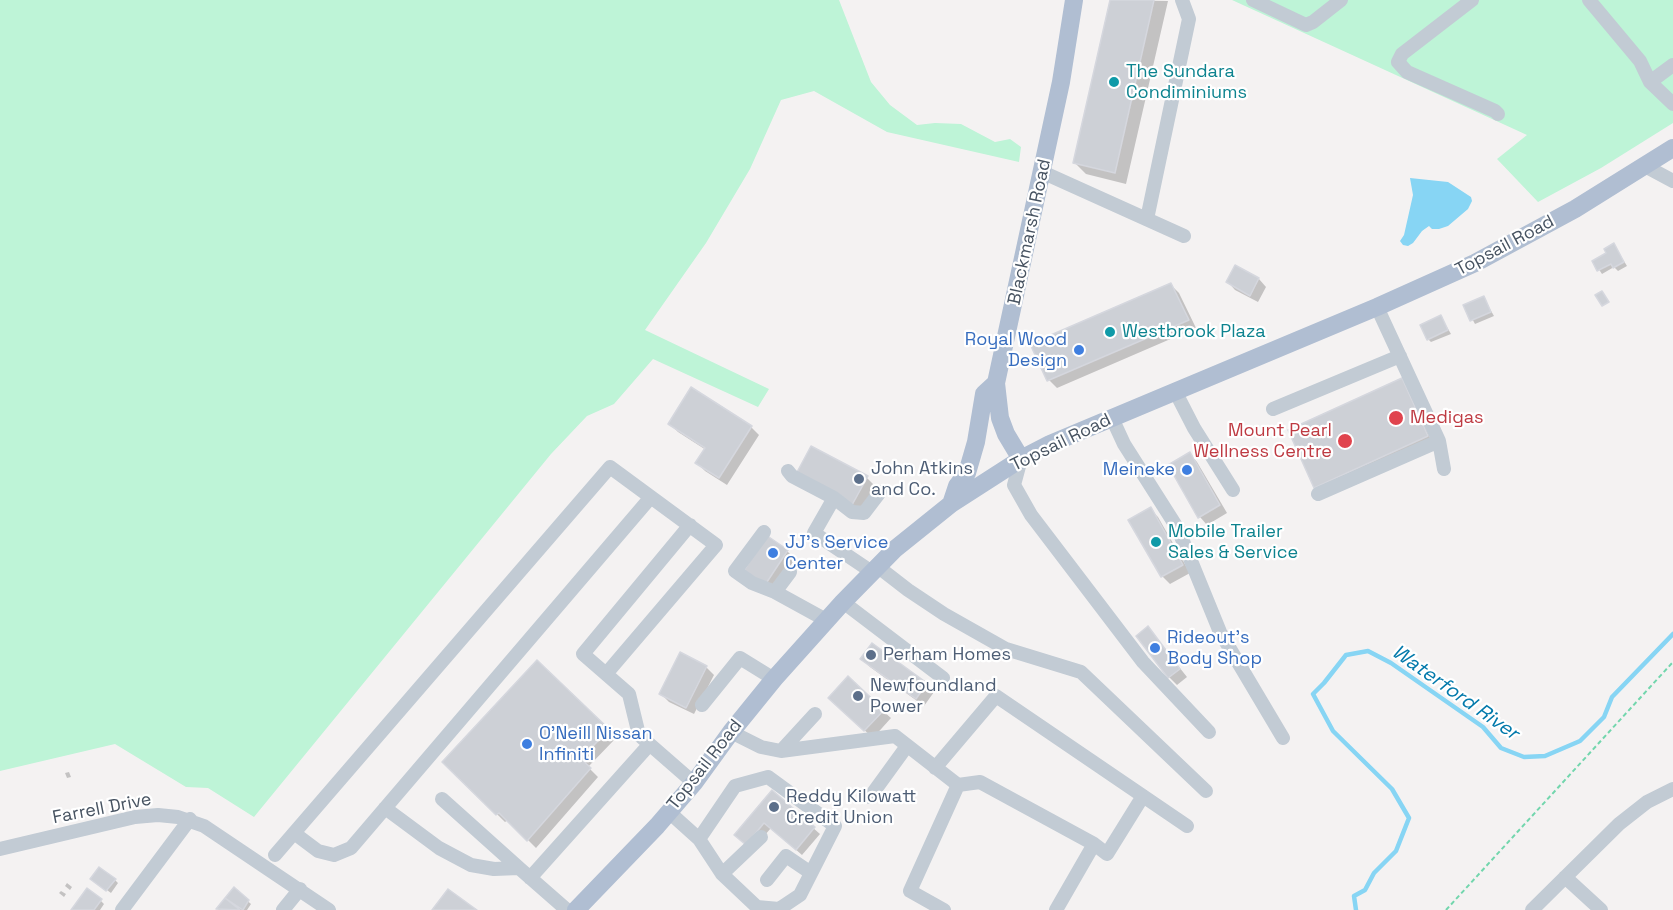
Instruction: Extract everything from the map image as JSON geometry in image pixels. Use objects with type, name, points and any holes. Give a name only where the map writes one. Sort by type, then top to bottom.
[{"type":"main road","name":"Blackmarsh Road","points":[[1021,459],[999,418],[996,383],[1061,82],[1074,0]]},
{"type":"main road","name":"Topsail Road","points":[[576,910],[694,783],[730,732],[826,620],[874,569],[924,524],[951,504],[1021,459],[1050,444],[1377,307],[1504,248],[1575,209],[1673,148]]},
{"type":"main road","points":[[951,504],[957,486],[967,473],[976,442],[984,394],[996,383]]},
{"type":"street","points":[[1147,219],[1189,19],[1182,0]]},
{"type":"street","points":[[1253,0],[1306,25],[1341,0]]},
{"type":"street","points":[[1472,0],[1402,54],[1398,62],[1407,72],[1495,111],[1497,114]]},
{"type":"street","points":[[1589,0],[1640,61],[1650,82],[1673,104]]},
{"type":"street","points":[[1650,82],[1673,65]]},
{"type":"street","points":[[1645,166],[1673,181]]},
{"type":"street","points":[[1042,172],[1184,236]]},
{"type":"street","points":[[1377,307],[1439,441],[1444,469]]},
{"type":"street","points":[[1273,408],[1400,356]]},
{"type":"street","points":[[1175,391],[1194,428],[1233,490]]},
{"type":"street","points":[[1112,418],[1124,444],[1178,529],[1220,632],[1283,738]]},
{"type":"street","points":[[1318,494],[1439,441]]},
{"type":"street","points":[[1021,459],[1014,485],[1031,515],[1143,662],[1209,732]]},
{"type":"street","points":[[275,855],[610,467],[716,545],[606,674]]},
{"type":"street","points":[[788,471],[792,476],[834,498],[852,512],[864,513],[880,492]]},
{"type":"street","points":[[294,833],[318,851],[334,855],[351,848],[651,497]]},
{"type":"street","points":[[834,498],[814,532],[935,608],[1006,649],[1081,672],[1206,791]]},
{"type":"street","points":[[690,525],[583,654],[629,694],[639,735],[694,783]]},
{"type":"street","points":[[764,531],[735,571],[752,583],[776,592],[826,620]]},
{"type":"street","points":[[776,592],[790,572]]},
{"type":"street","points":[[843,602],[943,678]]},
{"type":"street","points":[[702,705],[740,658],[774,679]]},
{"type":"street","points":[[935,768],[996,696],[1187,826]]},
{"type":"street","points":[[781,751],[815,714]]},
{"type":"street","points":[[730,732],[762,747],[781,751],[895,736],[958,785],[980,782],[1094,844],[1107,854],[1143,796]]},
{"type":"street","points":[[525,873],[649,745]]},
{"type":"street","points":[[870,797],[907,746]]},
{"type":"street","points":[[669,812],[699,839],[722,874],[758,907],[779,909],[800,895],[835,826],[768,777],[735,786],[699,839]]},
{"type":"street","points":[[944,910],[910,891],[958,785]]},
{"type":"street","points":[[1532,910],[1633,813],[1647,802],[1673,789]]},
{"type":"street","points":[[442,799],[567,910]]},
{"type":"street","points":[[385,808],[439,848],[471,865],[525,873]]},
{"type":"street","name":"Farrell Drive","points":[[0,849],[135,818],[168,815],[190,819],[220,835],[329,910]]},
{"type":"street","points":[[122,910],[190,819]]},
{"type":"street","points":[[722,874],[761,837]]},
{"type":"street","points":[[1056,910],[1094,844]]},
{"type":"street","points":[[767,880],[786,856],[811,873]]},
{"type":"street","points":[[1565,877],[1601,910]]},
{"type":"street","points":[[282,910],[300,889]]},
{"type":"path","points":[[1446,910],[1673,662]]},
{"type":"green space","points":[[0,0],[839,0],[871,82],[890,105],[917,125],[961,124],[995,142],[1010,139],[1021,147],[1019,162],[887,132],[814,91],[781,100],[750,169],[706,243],[645,330],[769,389],[758,407],[653,359],[614,404],[587,416],[551,454],[254,817],[208,788],[186,787],[115,744],[0,771]]},
{"type":"green space","points":[[1232,0],[1673,0],[1673,123],[1601,168],[1538,202],[1497,159],[1527,135]]},
{"type":"water","points":[[1410,178],[1448,182],[1471,197],[1472,201],[1468,209],[1448,226],[1432,229],[1429,226],[1408,246],[1403,245],[1400,241],[1404,235],[1413,195]]},
{"type":"building","name":"The Sundara Condiminiums","points":[[1110,0],[1154,0],[1115,173],[1073,163]]},
{"type":"building","points":[[1614,243],[1624,262],[1613,268],[1611,264],[1597,271],[1592,261],[1606,253],[1604,249]]},
{"type":"building","points":[[1235,265],[1259,278],[1250,296],[1226,282]]},
{"type":"building","name":"Westbrook Plaza","points":[[1171,283],[1189,320],[1047,381],[1030,344]]},
{"type":"building","points":[[1602,291],[1609,302],[1602,306],[1595,295]]},
{"type":"building","points":[[1484,296],[1491,312],[1470,321],[1463,305]]},
{"type":"building","points":[[1441,315],[1448,330],[1427,340],[1420,325]]},
{"type":"building","points":[[1402,378],[1428,436],[1314,488],[1288,430]]},
{"type":"building","points":[[691,387],[752,426],[719,478],[695,463],[705,448],[668,424]]},
{"type":"building","points":[[811,446],[868,476],[852,505],[796,474]]},
{"type":"building","points":[[1190,452],[1220,505],[1198,518],[1168,465]]},
{"type":"building","name":"Mobile Trailer Sales & Service","points":[[1151,507],[1183,565],[1161,577],[1128,520]]},
{"type":"building","points":[[766,535],[788,550],[765,585],[743,572]]},
{"type":"building","points":[[1148,626],[1180,669],[1168,678],[1136,636]]},
{"type":"building","points":[[872,643],[927,683],[916,699],[860,659]]},
{"type":"building","points":[[680,652],[707,666],[686,708],[659,694]]},
{"type":"building","name":"O'Neill Nissan Infiniti","points":[[537,660],[609,729],[581,759],[591,768],[527,841],[499,813],[496,815],[442,762]]},
{"type":"building","name":"Newfoundland Power","points":[[848,676],[884,710],[864,731],[828,698]]},
{"type":"building","name":"Reddy Kilowatt Credit Union","points":[[772,790],[815,827],[796,850],[764,823],[746,845],[734,835]]},
{"type":"building","points":[[99,867],[116,879],[106,891],[90,879]]},
{"type":"building","points":[[234,887],[249,900],[243,910],[225,898]]},
{"type":"building","points":[[87,888],[102,899],[94,910],[71,910]]},
{"type":"building","points":[[448,889],[477,910],[432,910]]},
{"type":"building","points":[[225,898],[240,910],[216,909]]},
{"type":"waterway","name":"Waterford River","points":[[1356,910],[1354,896],[1365,890],[1374,873],[1396,851],[1409,818],[1392,789],[1333,731],[1313,694],[1346,655],[1368,651],[1391,663],[1483,727],[1501,748],[1524,757],[1545,756],[1580,741],[1604,717],[1612,697],[1673,634]]},
{"type":"place","name":"The Sundara Condiminiums","points":[[1114,82]]},
{"type":"place","name":"Westbrook Plaza","points":[[1110,332]]},
{"type":"place","name":"Royal Wood Design","points":[[1079,350]]},
{"type":"place","name":"Medigas","points":[[1396,418]]},
{"type":"place","name":"Mount Pearl Wellness Centre","points":[[1345,441]]},
{"type":"place","name":"Meineke","points":[[1187,470]]},
{"type":"place","name":"John Atkins and Co.","points":[[859,479]]},
{"type":"place","name":"Mobile Trailer Sales & Service","points":[[1156,542]]},
{"type":"place","name":"JJ's Service Center","points":[[773,553]]},
{"type":"place","name":"Rideout's Body Shop","points":[[1155,648]]},
{"type":"place","name":"Perham Homes","points":[[871,655]]},
{"type":"place","name":"Newfoundland Power","points":[[858,696]]},
{"type":"place","name":"O'Neill Nissan Infiniti","points":[[527,744]]},
{"type":"place","name":"Reddy Kilowatt Credit Union","points":[[774,807]]}]
